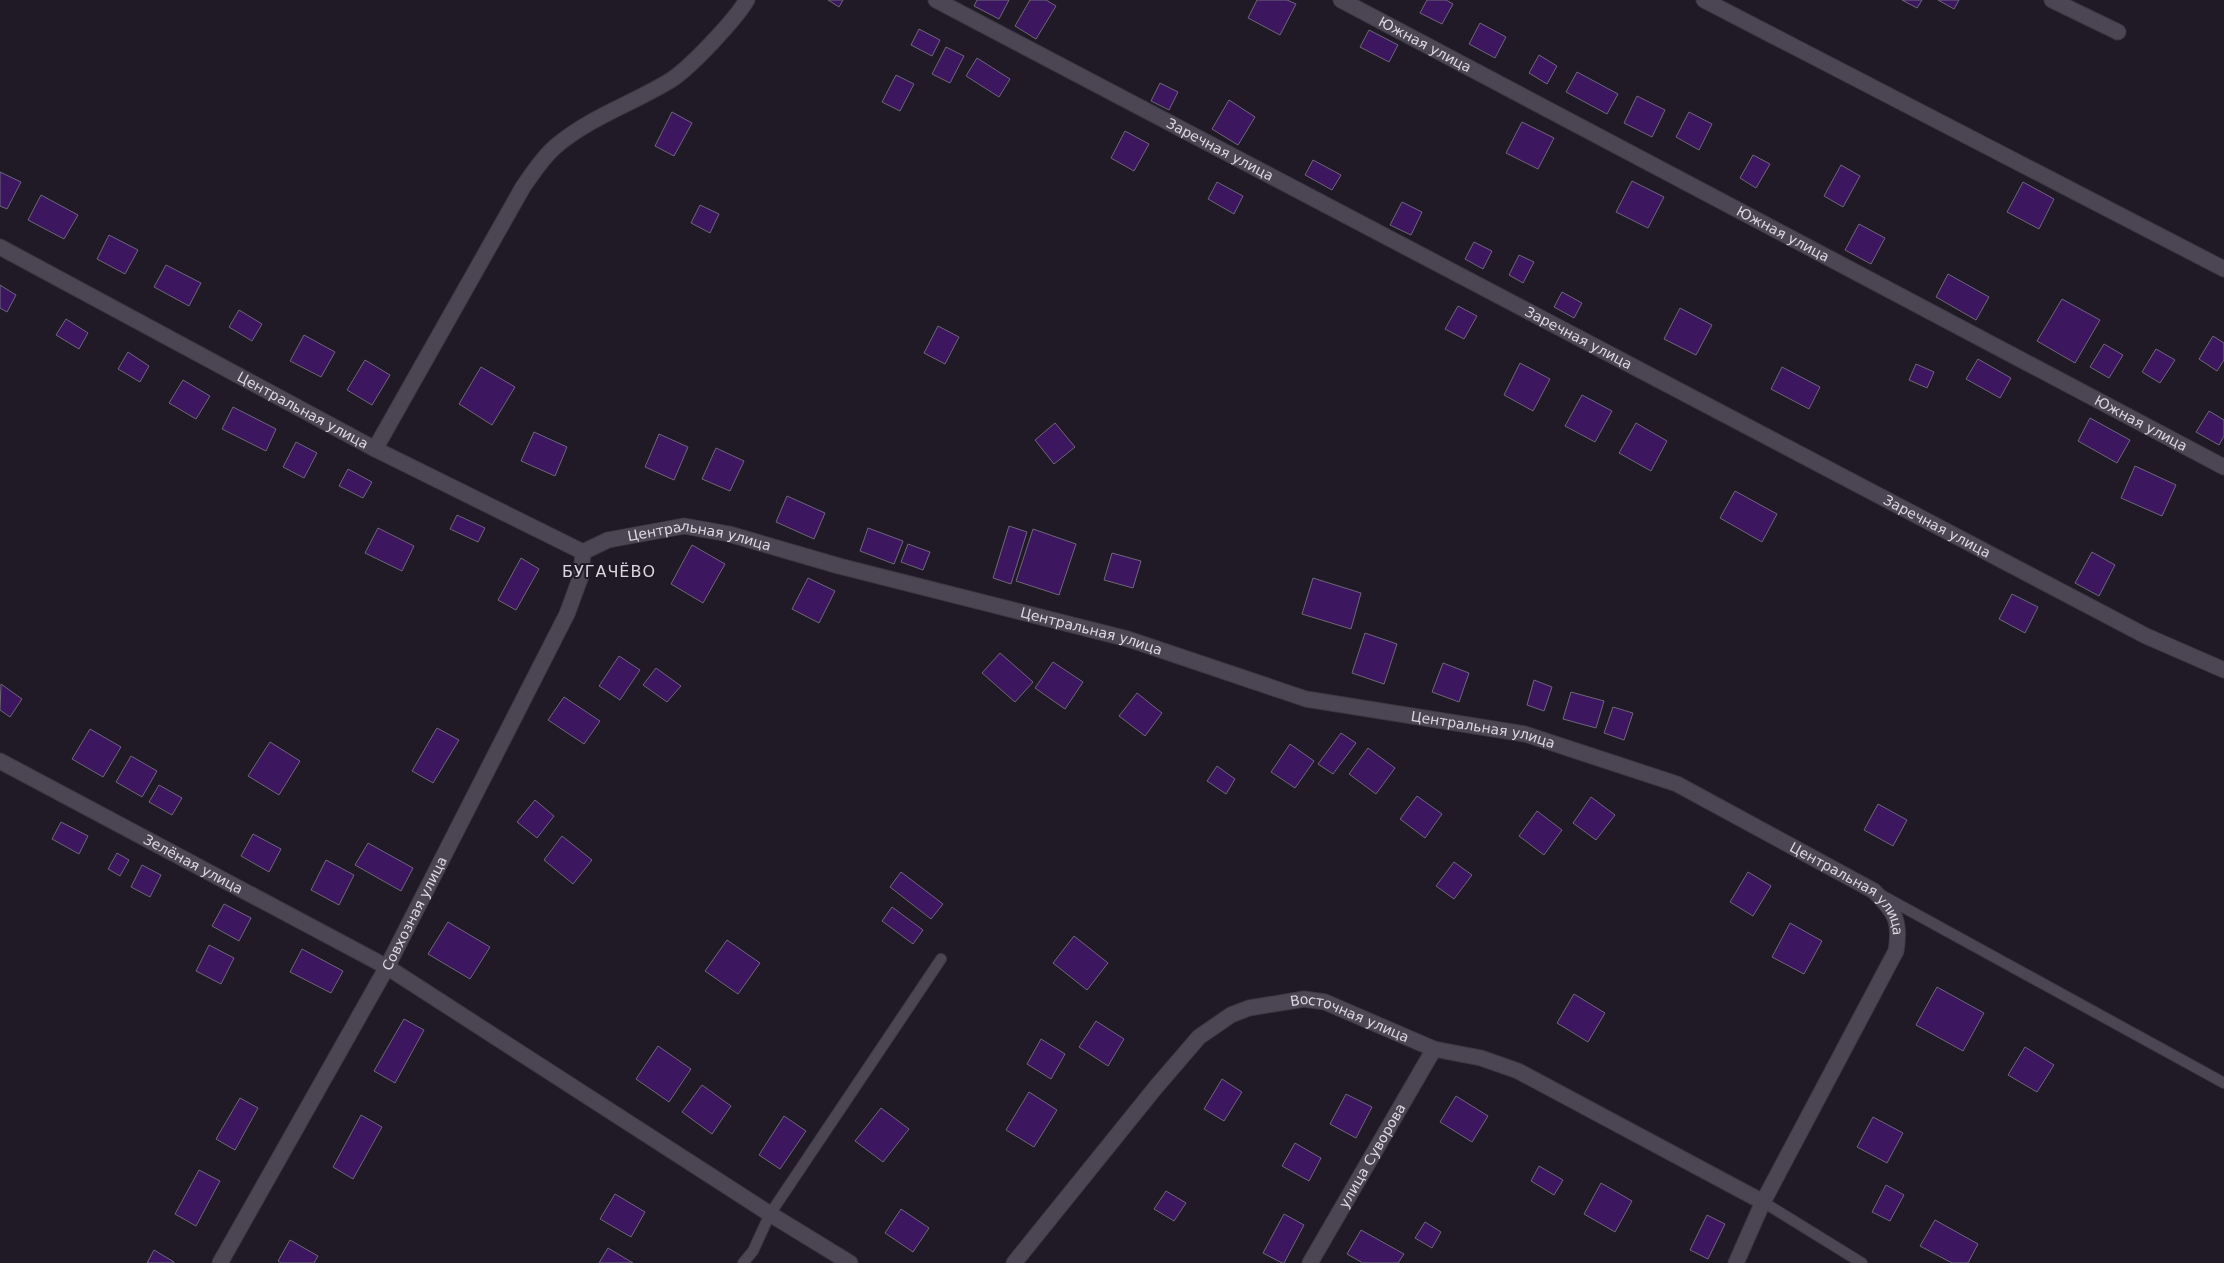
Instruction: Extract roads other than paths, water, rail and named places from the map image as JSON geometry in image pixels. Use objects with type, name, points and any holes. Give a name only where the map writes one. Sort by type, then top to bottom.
[{"type":"street","points":[[375,449],[523,187],[539,164],[555,147],[572,134],[673,79],[699,55],[747,0]]},
{"type":"street","name":"Заречная улица","points":[[936,0],[2146,636],[2224,670]]},
{"type":"street","name":"Южная улица","points":[[1341,0],[2224,467]]},
{"type":"street","points":[[1704,0],[2224,269]]},
{"type":"street","points":[[2052,0],[2118,32]]},
{"type":"street","name":"Центральная улица","points":[[0,248],[375,449],[583,552],[608,540],[684,526],[730,534],[839,566],[1128,639],[1306,699],[1525,734],[1677,784],[1874,891],[1891,908],[1894,916],[1898,937],[1896,952],[1763,1202],[1736,1263]]},
{"type":"street","name":"Совхозная улица","points":[[220,1263],[387,967],[567,614],[581,576],[583,552]]},
{"type":"street","name":"Зелёная улица","points":[[0,761],[387,967],[770,1214],[850,1263]]},
{"type":"street","name":"Восточная улица","points":[[1014,1263],[1192,1044],[1216,1023],[1230,1015],[1249,1008],[1304,999],[1318,1001],[1434,1049],[1481,1058],[1518,1071],[1763,1202]]},
{"type":"street","name":"улица Суворова","points":[[1310,1263],[1434,1049]]},
{"type":"lane","points":[[1874,891],[2224,1083]]},
{"type":"lane","points":[[743,1263],[752,1251],[770,1214],[941,960]]},
{"type":"lane","points":[[1763,1202],[1862,1263]]},
{"type":"district","name":"БУГАЧЁВО","points":[[609,571]]}]
